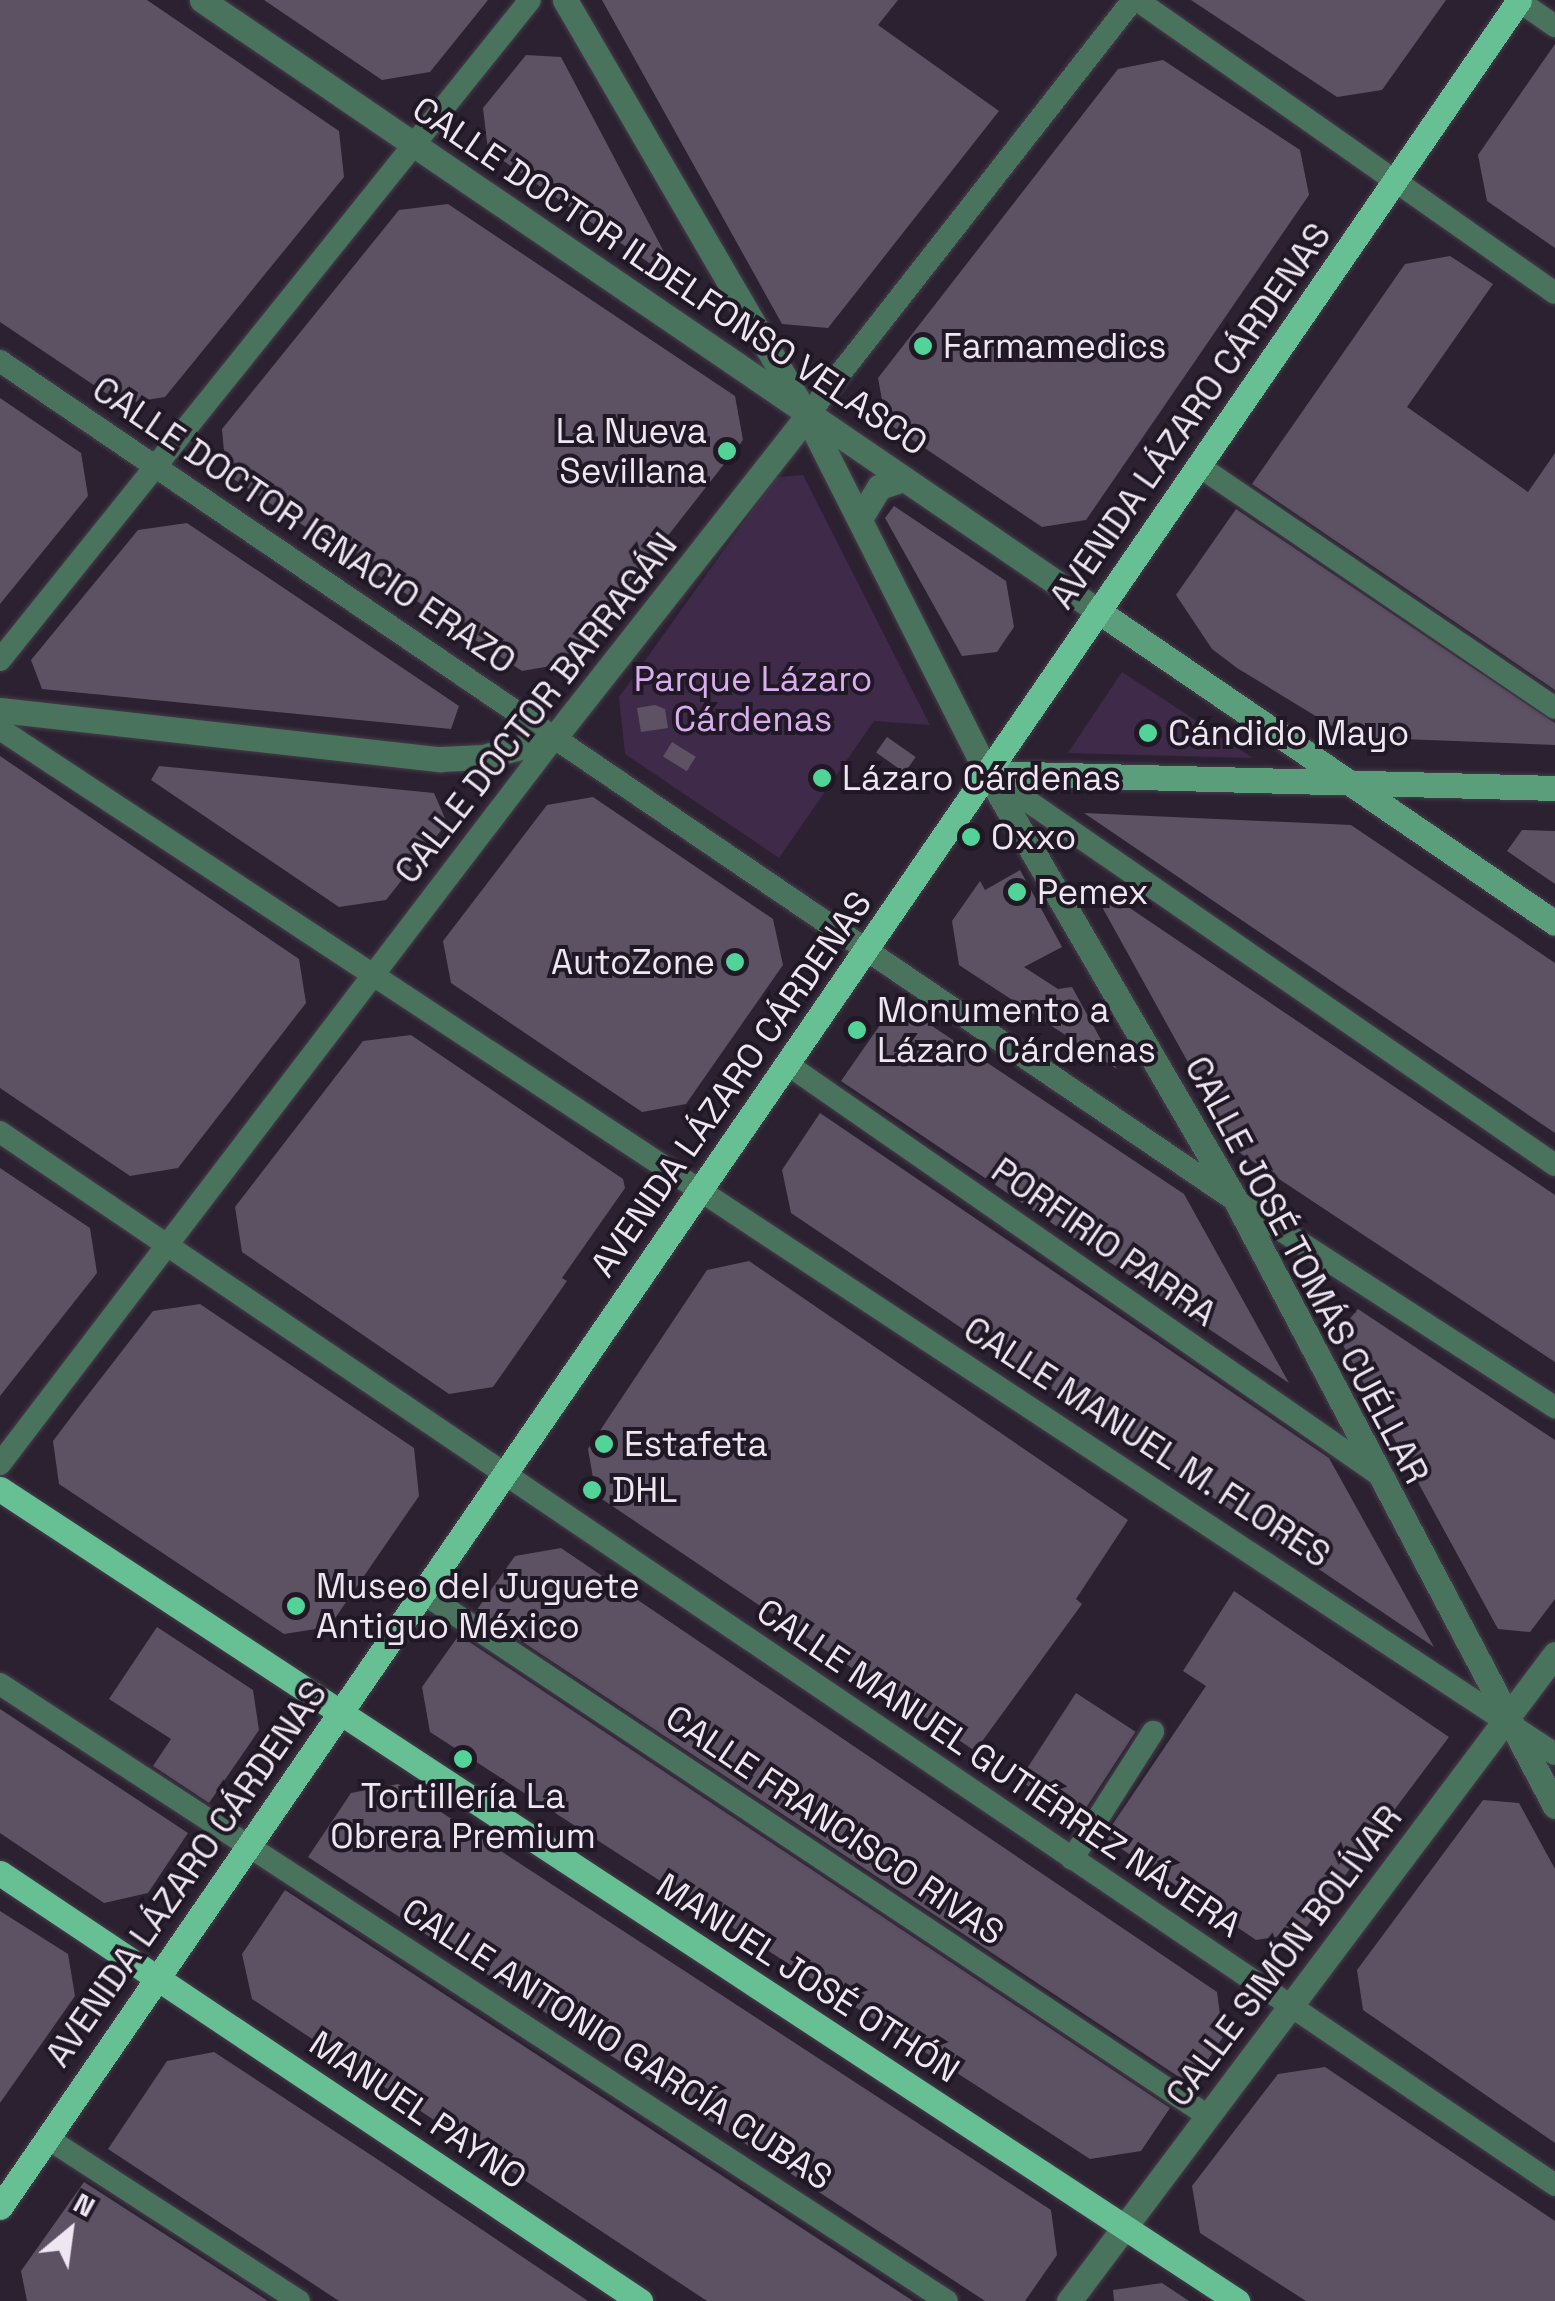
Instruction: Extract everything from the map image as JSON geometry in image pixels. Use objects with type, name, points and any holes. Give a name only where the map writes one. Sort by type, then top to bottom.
[{"type":"main road","name":"AVENIDA LÁZARO CÁRDENAS","points":[[0,2206],[1519,0]]},
{"type":"main road","points":[[1098,611],[1555,923]]},
{"type":"main road","points":[[987,773],[1555,788]]},
{"type":"main road","name":"MANUEL JOSÉ OTHÓN","points":[[0,1489],[1237,2301]]},
{"type":"main road","name":"MANUEL PAYNO","points":[[0,1873],[640,2301]]},
{"type":"street","name":"CALLE DOCTOR ILDELFONSO VELASCO","points":[[202,0],[1098,611]]},
{"type":"street","points":[[0,660],[153,464],[530,0]]},
{"type":"street","name":"CALLE JOSÉ TOMÁS CUÉLLAR","points":[[564,0],[807,416],[987,773],[1236,1201],[1506,1720],[1555,1806]]},
{"type":"street","points":[[1135,0],[1555,293]]},
{"type":"street","name":"CALLE DOCTOR BARRAGÁN","points":[[0,1464],[554,738],[1135,0]]},
{"type":"street","points":[[1519,0],[1555,26]]},
{"type":"street","name":"CALLE DOCTOR IGNACIO ERAZO","points":[[0,361],[1236,1201],[1555,1407]]},
{"type":"street","points":[[1199,466],[1555,708]]},
{"type":"street","points":[[860,517],[879,487],[904,479]]},
{"type":"street","points":[[0,710],[440,759],[484,757],[554,738]]},
{"type":"street","name":"CALLE MANUEL M. FLORES","points":[[0,729],[1555,1754]]},
{"type":"street","points":[[987,773],[1555,1166]]},
{"type":"street","name":"PORFIRIO PARRA","points":[[787,1064],[1381,1476]]},
{"type":"street","name":"CALLE MANUEL GUTIÉRREZ NÁJERA","points":[[0,1132],[1555,2185]]},
{"type":"street","name":"CALLE FRANCISCO RIVAS","points":[[424,1593],[1208,2116]]},
{"type":"street","name":"CALLE SIMÓN BOLÍVAR","points":[[1069,2301],[1555,1654]]},
{"type":"street","name":"CALLE ANTONIO GARCÍA CUBAS","points":[[0,1684],[947,2301]]},
{"type":"street","points":[[1072,1859],[1153,1732]]},
{"type":"street","points":[[47,2138],[299,2301]]},
{"type":"green space","name":"Parque Lázaro Cárdenas","points":[[803,475],[930,725],[874,721],[779,858],[625,754],[619,697],[776,477]]},
{"type":"green space","points":[[1122,672],[1253,758],[1068,753]]},
{"type":"building","points":[[0,0],[147,0],[339,131],[344,177],[165,397],[122,404],[0,322]]},
{"type":"building","points":[[264,0],[488,0],[430,72],[382,80]]},
{"type":"building","points":[[602,0],[898,0],[878,25],[999,111],[828,328],[782,324]]},
{"type":"building","points":[[1191,0],[1446,0],[1382,90],[1337,97]]},
{"type":"building","points":[[1555,44],[1555,248],[1487,201],[1478,155]]},
{"type":"building","points":[[526,55],[561,57],[682,286],[488,150],[483,108]]},
{"type":"building","points":[[1163,60],[1300,150],[1309,195],[1086,520],[1042,527],[886,422],[878,378],[1118,69]]},
{"type":"building","points":[[448,204],[735,396],[743,440],[568,663],[522,671],[226,474],[222,429],[399,210]]},
{"type":"building","points":[[1450,256],[1493,284],[1407,407],[1528,492],[1555,453],[1555,690],[1252,484],[1405,264]]},
{"type":"building","points":[[0,398],[81,453],[88,496],[0,604]]},
{"type":"building","points":[[894,506],[1006,581],[1014,627],[997,652],[962,656],[885,518]]},
{"type":"building","points":[[1236,509],[1555,723],[1555,745],[1350,737],[1237,668],[1212,649],[1176,595]]},
{"type":"building","points":[[187,523],[459,706],[451,729],[42,689],[31,660],[138,530]]},
{"type":"building","points":[[655,705],[665,709],[668,728],[641,732],[637,708]]},
{"type":"building","points":[[887,737],[916,757],[905,773],[876,753]]},
{"type":"building","points":[[672,742],[696,757],[687,771],[663,756]]},
{"type":"building","points":[[0,756],[299,959],[306,1003],[178,1168],[130,1176],[0,1088]]},
{"type":"building","points":[[159,766],[434,793],[447,823],[386,900],[339,907],[151,780]]},
{"type":"building","points":[[593,797],[773,919],[783,965],[686,1104],[642,1112],[451,983],[443,941],[547,805]]},
{"type":"building","points":[[1084,813],[1351,825],[1555,963],[1555,1133]]},
{"type":"building","points":[[1522,830],[1555,831],[1555,884],[1507,851]]},
{"type":"building","points":[[1020,870],[1062,947],[1024,967],[1058,989],[1072,987],[1117,1069],[959,965],[952,921],[980,881],[985,890]]},
{"type":"building","points":[[1109,894],[1555,1195],[1555,1362],[1237,1151],[1101,905]]},
{"type":"building","points":[[896,1002],[1184,1194],[1289,1383],[841,1081]]},
{"type":"building","points":[[411,1035],[623,1179],[625,1188],[562,1278],[567,1281],[493,1387],[449,1394],[242,1252],[235,1207],[363,1041]]},
{"type":"building","points":[[820,1113],[1329,1458],[1434,1647],[791,1213],[782,1170]]},
{"type":"building","points":[[0,1168],[90,1228],[97,1273],[0,1396]]},
{"type":"building","points":[[749,1261],[1128,1520],[1076,1599],[1082,1604],[975,1751],[596,1495],[588,1449],[707,1270]]},
{"type":"building","points":[[200,1304],[414,1448],[419,1496],[329,1627],[284,1634],[59,1484],[53,1441],[153,1311]]},
{"type":"building","points":[[1358,1309],[1555,1440],[1555,1599],[1530,1632],[1498,1629],[1337,1334]]},
{"type":"building","points":[[561,1548],[1217,1992],[1223,2037],[1191,2085],[476,1611],[515,1556]]},
{"type":"building","points":[[1234,1591],[1449,1737],[1302,1933],[1256,1940],[1104,1837],[1206,1686],[1183,1671]]},
{"type":"building","points":[[157,1627],[253,1690],[259,1730],[209,1803],[153,1766],[171,1739],[109,1699]]},
{"type":"building","points":[[459,1635],[1170,2108],[1141,2151],[1090,2159],[430,1732],[422,1687]]},
{"type":"building","points":[[1076,1693],[1136,1732],[1079,1819],[1019,1780]]},
{"type":"building","points":[[0,1709],[188,1833],[148,1893],[104,1903],[0,1833]]},
{"type":"building","points":[[398,1784],[1051,2210],[1057,2255],[1025,2301],[985,2301],[308,1857],[351,1793]]},
{"type":"building","points":[[1483,1800],[1519,1803],[1555,1869],[1555,2143],[1363,2010],[1357,1970]]},
{"type":"building","points":[[285,1890],[913,2301],[707,2301],[252,1999],[242,1954]]},
{"type":"building","points":[[0,1911],[68,1954],[75,1996],[0,2103]]},
{"type":"building","points":[[214,2052],[588,2301],[339,2301],[108,2149],[167,2061]]},
{"type":"building","points":[[1325,2067],[1555,2221],[1555,2301],[1306,2301],[1200,2233],[1192,2186],[1278,2074]]},
{"type":"building","points":[[84,2182],[268,2301],[27,2301],[21,2271]]},
{"type":"building","points":[[1162,2283],[1189,2301],[1114,2301],[1113,2290]]},
{"type":"place","name":"Farmamedics","points":[[923,346]]},
{"type":"place","name":"La Nueva Sevillana","points":[[727,451]]},
{"type":"place","name":"Cándido Mayo","points":[[1148,733]]},
{"type":"place","name":"Lázaro Cárdenas","points":[[822,778]]},
{"type":"place","name":"Oxxo","points":[[971,837]]},
{"type":"place","name":"Pemex","points":[[1017,892]]},
{"type":"place","name":"AutoZone","points":[[735,962]]},
{"type":"place","name":"Monumento a Lázaro Cárdenas","points":[[857,1030]]},
{"type":"place","name":"Estafeta","points":[[604,1444]]},
{"type":"place","name":"DHL","points":[[592,1490]]},
{"type":"place","name":"Museo del Juguete Antiguo México","points":[[296,1606]]},
{"type":"place","name":"Tortillería La Obrera Premium","points":[[463,1759]]}]
